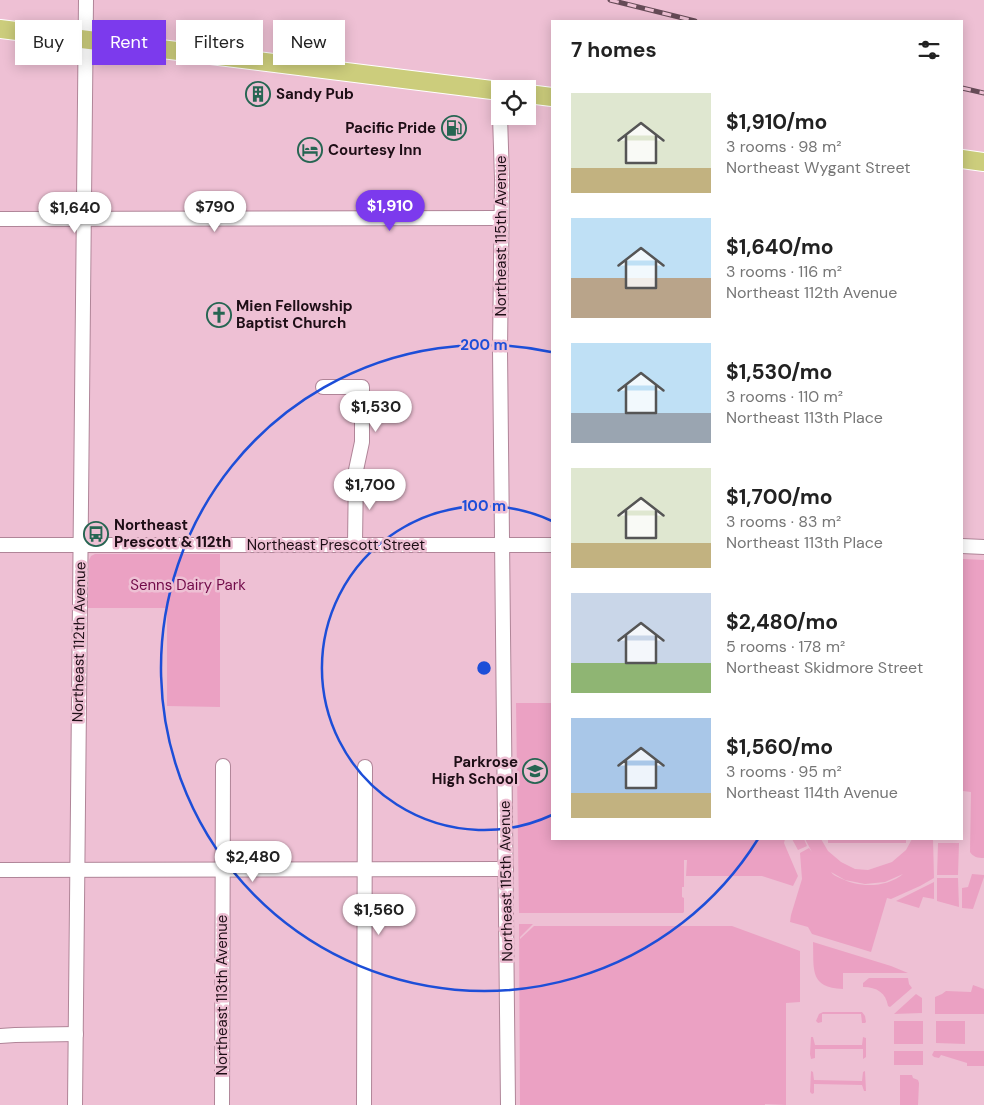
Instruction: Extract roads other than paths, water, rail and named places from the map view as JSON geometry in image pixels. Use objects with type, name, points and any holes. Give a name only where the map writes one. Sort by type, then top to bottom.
[{"type":"main road","points":[[0,29],[491,90]]},
{"type":"main road","points":[[536,95],[551,97]]},
{"type":"main road","points":[[963,159],[984,162]]},
{"type":"street","name":"Northeast 112th Avenue","points":[[75,1105],[86,0]]},
{"type":"street","name":"Northeast 115th Avenue","points":[[500,125],[502,180],[500,350],[508,1105]]},
{"type":"street","points":[[0,219],[501,218]]},
{"type":"street","points":[[323,387],[362,387],[362,442],[356,470],[356,544]]},
{"type":"street","name":"Northeast Prescott Street","points":[[0,544],[551,545]]},
{"type":"street","points":[[963,546],[984,546]]},
{"type":"street","name":"Northeast 113th Avenue","points":[[222,1105],[223,766]]},
{"type":"street","points":[[364,1105],[365,767]]},
{"type":"street","points":[[0,870],[506,869]]},
{"type":"street","points":[[0,1036],[15,1034],[76,1034]]},
{"type":"railway","points":[[610,0],[691,20]]},
{"type":"railway","points":[[963,88],[984,93]]},
{"type":"place","name":"Sandy Pub","points":[[258,94]]},
{"type":"place","name":"Pacific Pride","points":[[454,128]]},
{"type":"place","name":"Courtesy Inn","points":[[310,150]]},
{"type":"place","name":"Mien Fellowship Baptist Church","points":[[219,315]]},
{"type":"place","name":"Northeast Prescott & 112th","points":[[96,534]]},
{"type":"place","name":"Parkrose High School","points":[[535,771]]},
{"type":"park label","name":"Senns Dairy Park","points":[[188,585]]}]
